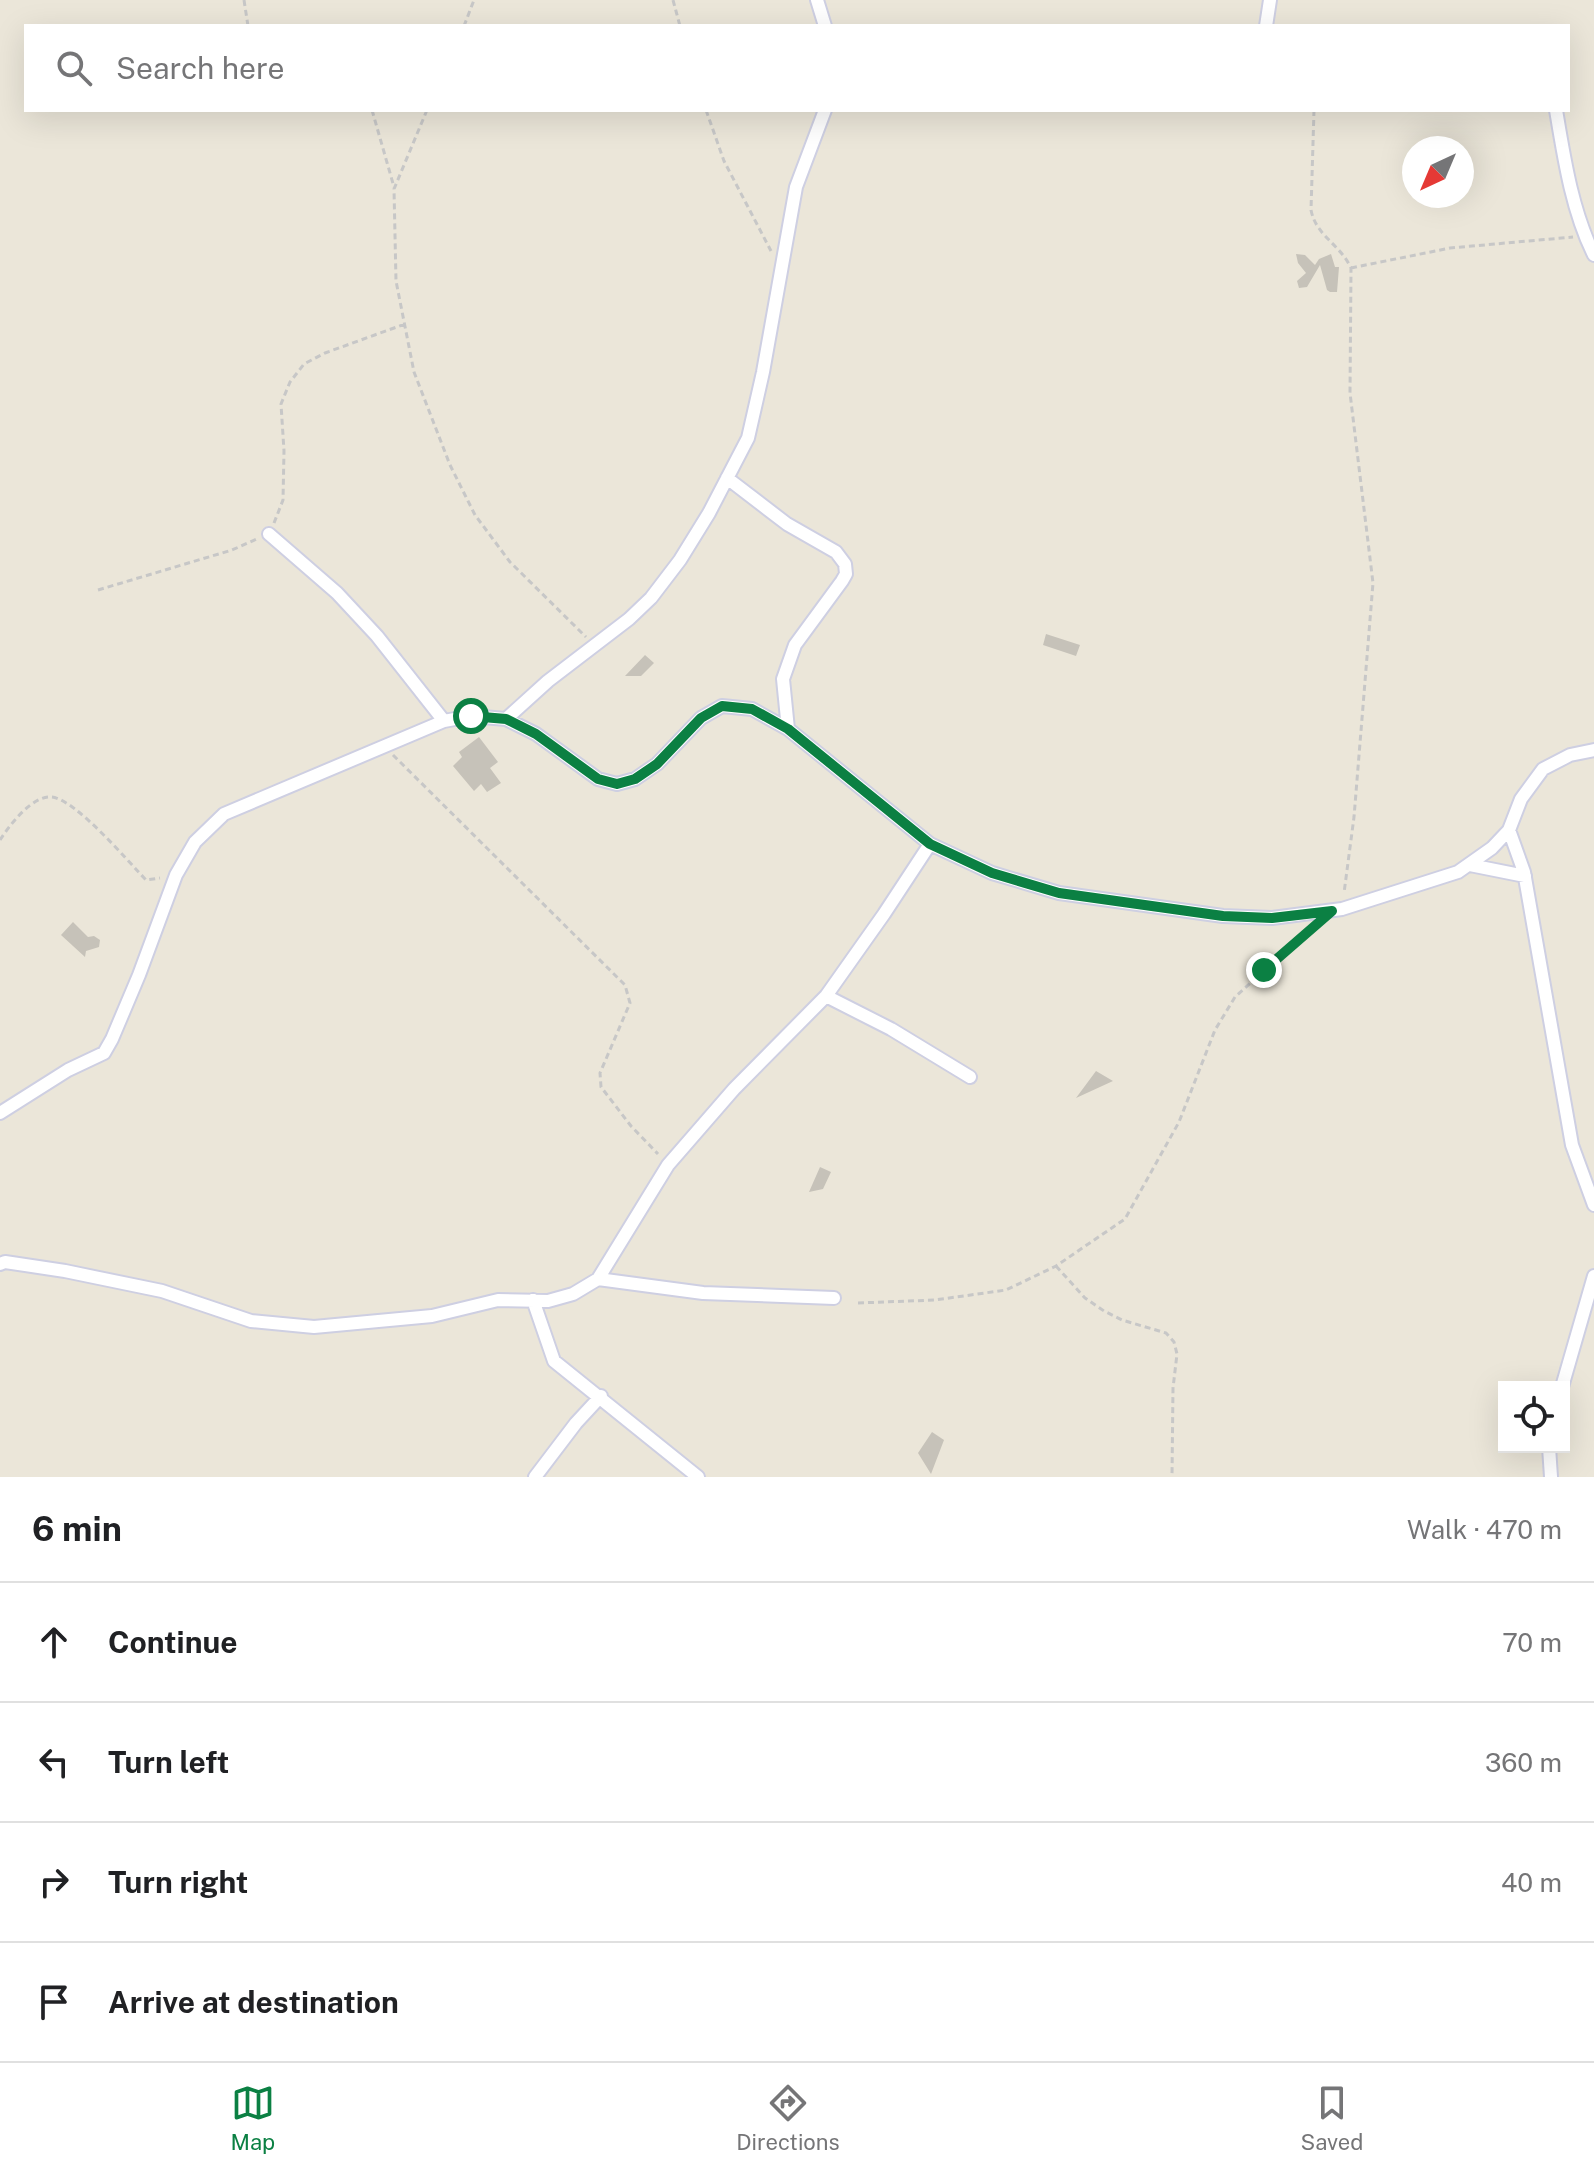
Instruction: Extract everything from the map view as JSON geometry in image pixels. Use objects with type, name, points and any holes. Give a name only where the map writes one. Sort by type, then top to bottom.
[{"type":"street","points":[[817,0],[824,24]]},
{"type":"street","points":[[1266,24],[1270,0]]},
{"type":"street","points":[[506,719],[651,598],[680,560],[748,438],[796,187],[824,112]]},
{"type":"street","points":[[1556,112],[1563,149],[1594,255]]},
{"type":"street","points":[[727,478],[787,524],[836,552],[845,564],[846,574],[795,645],[783,679],[788,729]]},
{"type":"street","points":[[269,534],[337,593],[377,636],[444,721]]},
{"type":"street","points":[[0,1113],[68,1070],[104,1053],[139,975],[176,875],[195,842],[224,814],[444,721],[471,716],[506,719],[536,734],[598,779],[617,784],[635,779],[657,764],[701,718],[722,706],[752,709],[788,729],[930,844],[992,873],[1059,893],[1223,916],[1272,918],[1337,910],[1458,872],[1509,830],[1521,799],[1543,769],[1570,755],[1594,750]]},
{"type":"street","points":[[1509,830],[1525,876],[1572,1145],[1594,1205]]},
{"type":"street","points":[[0,1264],[65,1271],[162,1291],[251,1321],[314,1327],[432,1316],[498,1300],[548,1301],[573,1294],[598,1279],[668,1165],[734,1089],[826,996],[930,844]]},
{"type":"street","points":[[1470,865],[1525,876]]},
{"type":"street","points":[[826,996],[891,1029],[970,1077]]},
{"type":"street","points":[[1564,1381],[1594,1276]]},
{"type":"street","points":[[598,1279],[703,1293],[834,1298]]},
{"type":"street","points":[[533,1300],[554,1361],[698,1477]]},
{"type":"street","points":[[535,1477],[601,1396]]},
{"type":"street","points":[[1549,1453],[1551,1477]]},
{"type":"path","points":[[244,0],[248,24]]},
{"type":"path","points":[[465,24],[474,0]]},
{"type":"path","points":[[673,0],[679,24]]},
{"type":"path","points":[[373,112],[394,189],[396,281],[414,372],[450,465],[475,515],[510,562],[595,645]]},
{"type":"path","points":[[394,189],[426,112]]},
{"type":"path","points":[[707,112],[724,161],[782,272]]},
{"type":"path","points":[[858,1303],[935,1300],[1006,1290],[1056,1266],[1107,1234],[1125,1219],[1179,1122],[1215,1030],[1235,997],[1337,910],[1354,817],[1373,583],[1350,393],[1351,268],[1346,256],[1314,225],[1311,210],[1314,112]]},
{"type":"path","points":[[1351,268],[1450,248],[1589,231]]},
{"type":"path","points":[[98,590],[232,550],[269,534],[283,500],[281,404],[290,382],[304,364],[325,353],[405,324]]},
{"type":"path","points":[[384,746],[625,985],[630,1003],[600,1073],[601,1087],[631,1126],[668,1165]]},
{"type":"path","points":[[0,840],[30,806],[42,798],[53,797],[74,807],[146,880],[176,875]]},
{"type":"path","points":[[1056,1266],[1085,1298],[1122,1320],[1166,1333],[1174,1342],[1177,1354],[1173,1388],[1172,1477]]},
{"type":"building","points":[[1296,254],[1305,255],[1315,265],[1319,259],[1331,254],[1335,267],[1339,267],[1337,292],[1327,290],[1320,265],[1307,287],[1299,288],[1297,281],[1306,273],[1298,263]]},
{"type":"building","points":[[1046,634],[1080,645],[1076,656],[1043,645]]},
{"type":"building","points":[[645,655],[654,663],[641,676],[625,676]]},
{"type":"building","points":[[479,737],[498,762],[490,768],[501,783],[487,792],[481,784],[474,791],[453,766],[462,757],[459,752]]},
{"type":"building","points":[[73,922],[88,937],[94,936],[100,940],[99,947],[86,951],[85,957],[61,935]]},
{"type":"building","points":[[1096,1071],[1113,1081],[1076,1098]]},
{"type":"building","points":[[820,1167],[831,1172],[823,1189],[809,1192]]},
{"type":"building","points":[[932,1432],[944,1440],[931,1474],[918,1453]]},
{"type":"route","points":[[471,716],[506,719],[536,734],[598,779],[617,784],[635,779],[657,764],[701,718],[722,706],[752,709],[788,729],[930,844],[992,873],[1059,893],[1223,916],[1272,918],[1332,911],[1264,970]]}]
